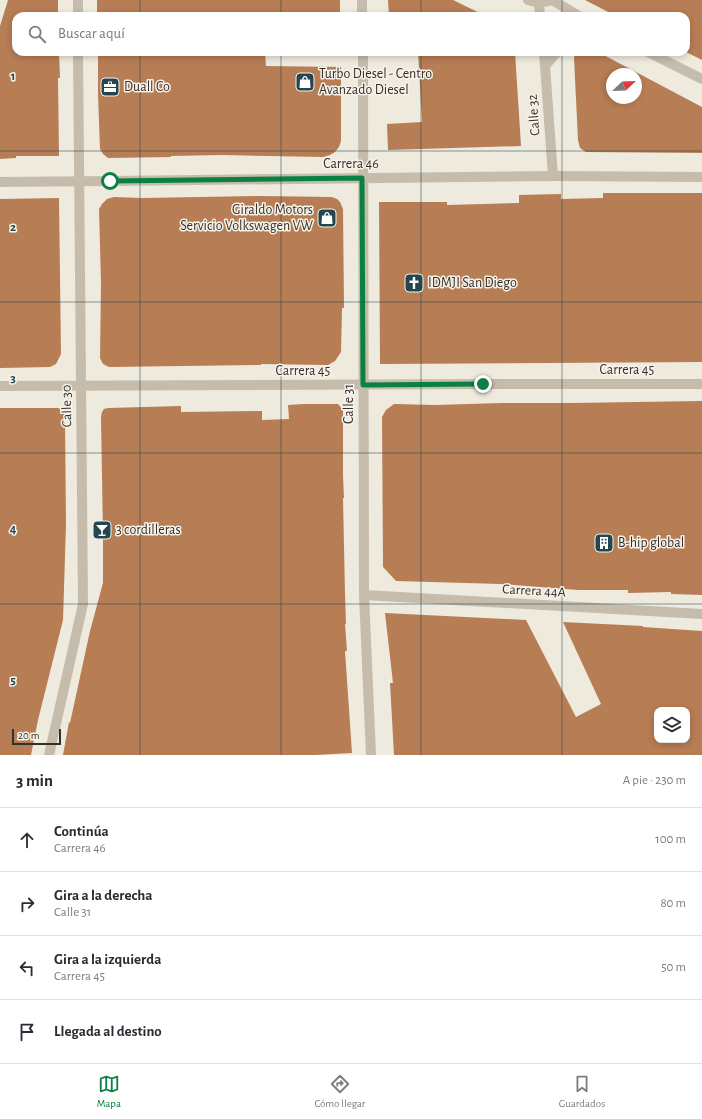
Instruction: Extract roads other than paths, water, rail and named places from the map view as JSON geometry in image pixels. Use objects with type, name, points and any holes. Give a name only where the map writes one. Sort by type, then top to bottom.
[{"type":"street","points":[[78,0],[78,12]]},
{"type":"street","points":[[362,0],[362,12]]},
{"type":"street","points":[[528,0],[539,3],[552,0],[572,12]]},
{"type":"street","points":[[539,3],[540,12]]},
{"type":"street","name":"Calle 30","points":[[49,755],[83,604],[78,56]]},
{"type":"street","name":"Calle 31","points":[[362,56],[364,595],[371,755]]},
{"type":"street","name":"Calle 32","points":[[544,56],[553,176]]},
{"type":"street","points":[[545,66],[554,56]]},
{"type":"street","points":[[656,56],[702,79]]},
{"type":"street","name":"Carrera 46","points":[[0,182],[553,176],[702,177]]},
{"type":"street","name":"Carrera 45","points":[[0,386],[702,384]]},
{"type":"street","name":"Carrera 44A","points":[[364,595],[702,614]]},
{"type":"place","name":"Turbo Diesel - Centro Avanzado Diesel","points":[[305,82]]},
{"type":"place","name":"Duall Co","points":[[110,87]]},
{"type":"place","name":"Giraldo Motors Servicio Volkswagen VW","points":[[327,218]]},
{"type":"place","name":"IDMJI San Diego","points":[[414,283]]},
{"type":"place","name":"3 cordilleras","points":[[102,530]]},
{"type":"place","name":"B-hip global","points":[[604,543]]}]
